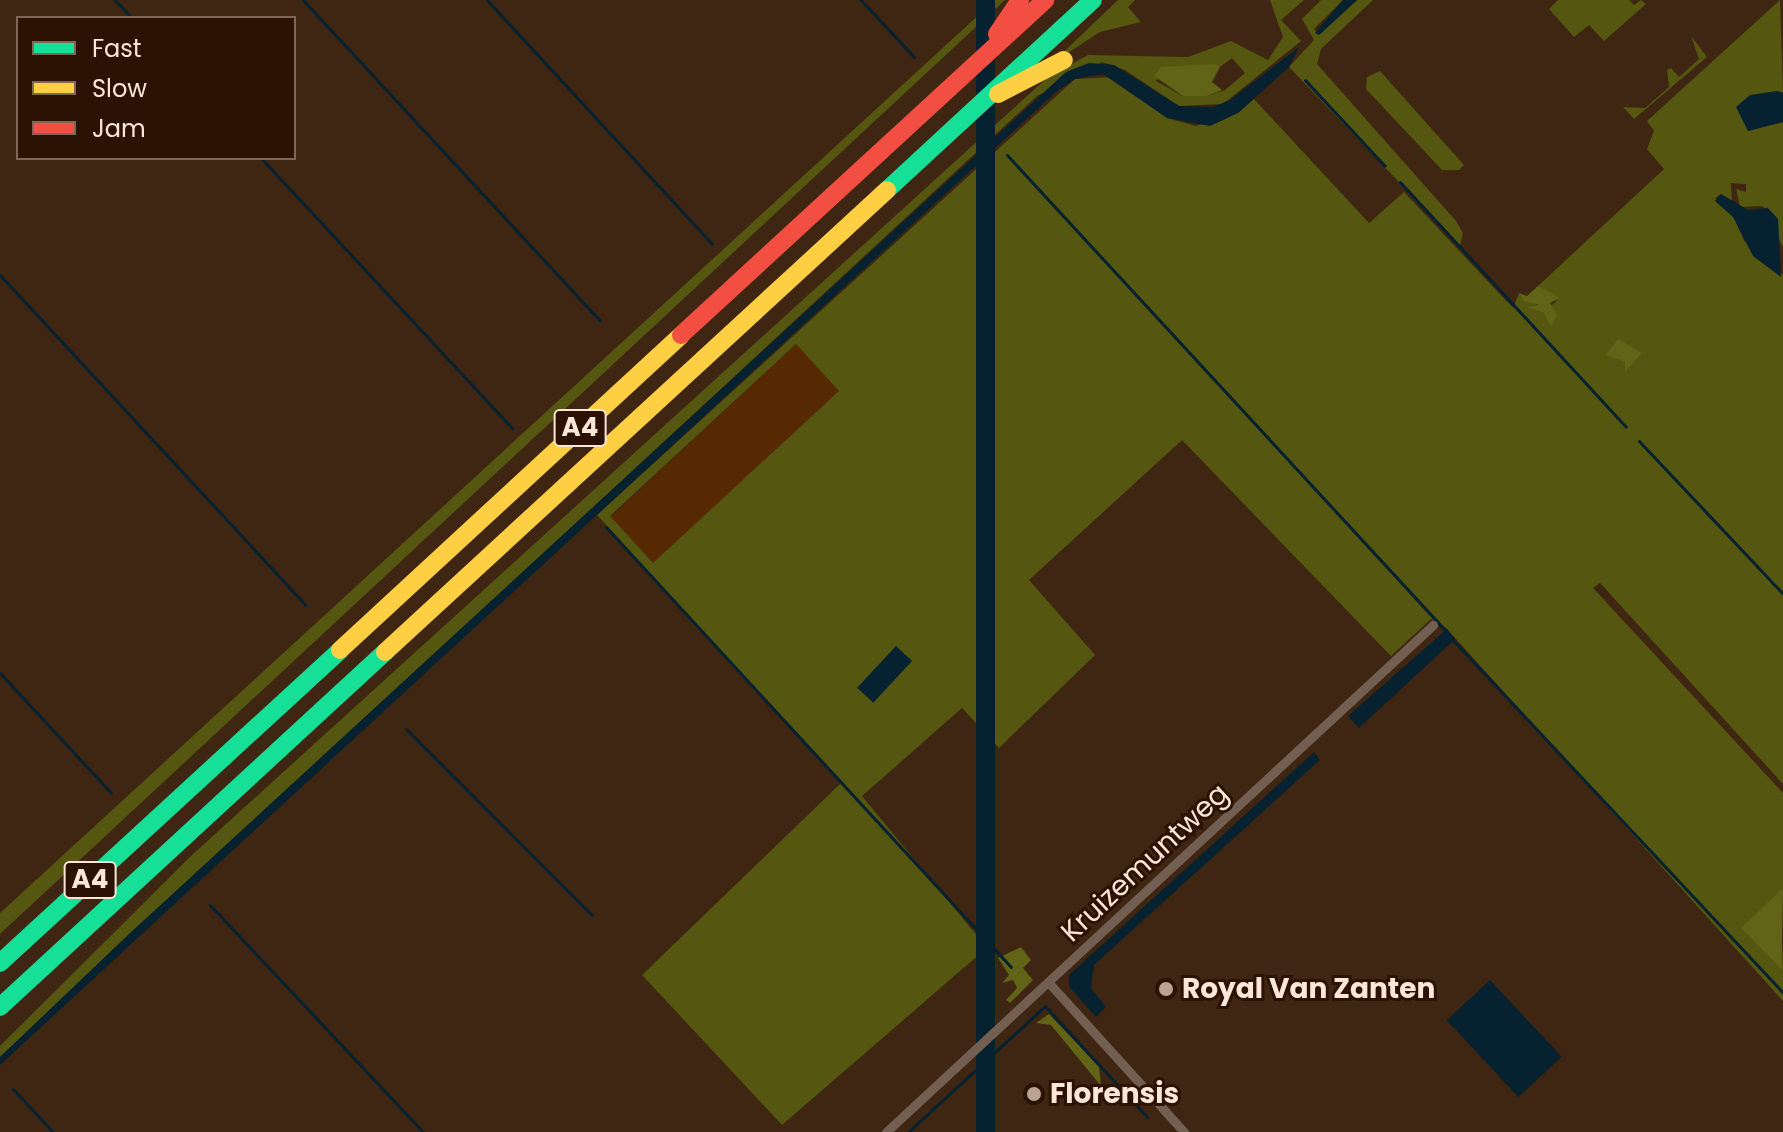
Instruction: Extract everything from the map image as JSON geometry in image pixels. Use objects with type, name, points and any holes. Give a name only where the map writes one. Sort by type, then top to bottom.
[{"type":"highway","name":"A4","points":[[980,60],[1020,0]]},
{"type":"highway","name":"A4","points":[[0,963],[1045,0]]},
{"type":"highway","name":"A4","points":[[0,1007],[1093,0]]},
{"type":"highway","name":"A4","points":[[984,100],[1040,76],[1064,60]]},
{"type":"street","name":"Kruizemuntweg","points":[[886,1132],[1433,625]]},
{"type":"street","points":[[1049,983],[1184,1132]]},
{"type":"shaded area","points":[[995,0],[1005,0],[0,934],[0,913]]},
{"type":"shaded area","points":[[1118,0],[1135,0],[1128,7],[1141,22],[1100,32],[1051,64]]},
{"type":"shaded area","points":[[1270,0],[1304,0],[1281,20],[1301,41],[1223,104],[1179,106],[1125,70],[1102,62],[1037,96],[0,1057],[0,1046],[192,855],[1048,77],[1088,55],[1188,57],[1231,41],[1268,60],[1283,37]],"holes":[[[1232,58],[1245,73],[1225,90],[1207,96],[1183,96],[1156,81],[1168,67],[1220,67]]]},
{"type":"shaded area","points":[[1321,0],[1343,0],[1314,29],[1319,35],[1357,0],[1373,0],[1321,49],[1317,64],[1456,221],[1463,233],[1460,246],[1289,67],[1314,40],[1302,19]]},
{"type":"shaded area","points":[[1558,0],[1629,0],[1634,5],[1641,0],[1646,4],[1604,41],[1589,25],[1574,37],[1549,9]]},
{"type":"shaded area","points":[[1780,0],[1783,93],[1777,91],[1748,131],[1783,122],[1783,247],[1777,236],[1778,219],[1762,206],[1740,207],[1736,189],[1746,192],[1746,184],[1731,183],[1732,205],[1721,194],[1715,198],[1734,217],[1744,241],[1783,275],[1783,784],[1600,583],[1593,588],[1783,793],[1783,888],[1742,928],[1783,971],[1783,1001],[1447,629],[1431,619],[1391,656],[1182,440],[1029,580],[1095,655],[999,748],[962,708],[862,796],[983,943],[982,952],[782,1125],[642,975],[841,783],[597,515],[1075,79],[1114,77],[1167,118],[1196,126],[1238,113],[1254,99],[1369,223],[1404,192],[1513,308],[1519,293],[1541,308],[1529,307],[1544,313],[1558,299],[1538,286],[1664,169],[1647,149],[1654,131],[1647,121]],"holes":[[[796,344],[839,391],[653,563],[610,516]]]},
{"type":"shaded area","points":[[1691,36],[1707,57],[1634,119],[1623,107],[1645,108],[1669,87],[1667,70],[1671,68],[1679,77],[1699,59]]},
{"type":"shaded area","points":[[1216,64],[1220,67],[1212,82],[1222,90],[1207,96],[1183,96],[1154,76],[1161,67]]},
{"type":"shaded area","points":[[1380,71],[1464,165],[1459,170],[1442,170],[1366,89],[1367,77]]},
{"type":"shaded area","points":[[1538,286],[1560,298],[1550,303],[1557,315],[1551,327],[1544,313],[1527,307],[1539,305],[1524,301],[1519,293],[1527,296]]},
{"type":"shaded area","points":[[1618,339],[1642,353],[1625,372],[1625,362],[1606,355]]},
{"type":"shaded area","points":[[796,344],[840,391],[654,564],[610,517]]},
{"type":"shaded area","points":[[1783,888],[1782,942],[1783,971],[1741,928]]},
{"type":"shaded area","points":[[1021,947],[1031,960],[1023,968],[1033,980],[1010,1003],[1006,1000],[1017,988],[1013,980],[1002,983],[1009,975],[998,958]]},
{"type":"shaded area","points":[[1049,1014],[1099,1067],[1101,1086],[1051,1025],[1036,1023]]},
{"type":"water","points":[[976,0],[995,0],[995,1132],[976,1132]]},
{"type":"water","points":[[1343,0],[1357,0],[1319,35],[1315,33]]},
{"type":"water","points":[[1299,47],[1289,67],[1238,113],[1210,126],[1167,118],[1103,74],[1075,79],[1057,91],[0,1065],[0,1057],[129,934],[1066,72],[1089,63],[1114,65],[1179,106],[1213,107],[1230,100]]},
{"type":"water","points":[[1783,93],[1783,122],[1748,131],[1736,107],[1750,95]]},
{"type":"water","points":[[1721,194],[1748,210],[1768,208],[1778,219],[1781,277],[1753,256],[1733,217],[1715,201]]},
{"type":"water","points":[[1447,629],[1455,639],[1359,728],[1348,716]]},
{"type":"water","points":[[896,646],[912,661],[873,703],[857,688]]},
{"type":"water","points":[[1314,752],[1320,760],[1094,965],[1091,988],[1106,1007],[1096,1017],[1069,987],[1069,975]]},
{"type":"water","points":[[1490,980],[1562,1057],[1518,1097],[1447,1020]]},
{"type":"waterway","points":[[115,0],[130,16]]},
{"type":"waterway","points":[[303,0],[600,321]]},
{"type":"waterway","points":[[487,0],[712,244]]},
{"type":"waterway","points":[[861,0],[914,57]]},
{"type":"waterway","points":[[1305,80],[1385,166]]},
{"type":"waterway","points":[[1007,155],[1446,631]]},
{"type":"waterway","points":[[263,160],[512,428]]},
{"type":"waterway","points":[[1400,182],[1626,427]]},
{"type":"waterway","points":[[0,275],[305,604]]},
{"type":"waterway","points":[[1639,441],[1783,594]]},
{"type":"waterway","points":[[606,527],[1011,967]]},
{"type":"waterway","points":[[1453,640],[1783,993]]},
{"type":"waterway","points":[[0,673],[111,793]]},
{"type":"waterway","points":[[406,729],[592,915]]},
{"type":"waterway","points":[[210,905],[423,1132]]},
{"type":"waterway","points":[[908,1132],[1045,1006],[1147,1117]]},
{"type":"waterway","points":[[13,1089],[53,1132]]},
{"type":"traffic: fast","points":[[887,190],[1093,0]]},
{"type":"traffic: fast","points":[[0,963],[340,650]]},
{"type":"traffic: fast","points":[[0,1007],[385,652]]},
{"type":"traffic: slow","points":[[998,94],[1064,60]]},
{"type":"traffic: slow","points":[[385,652],[887,190]]},
{"type":"traffic: slow","points":[[340,650],[681,335]]},
{"type":"traffic: jam","points":[[997,34],[1020,0]]},
{"type":"traffic: jam","points":[[681,335],[1045,0]]},
{"type":"place","name":"Royal Van Zanten","points":[[1166,989]]},
{"type":"place","name":"Florensis","points":[[1034,1094]]}]
